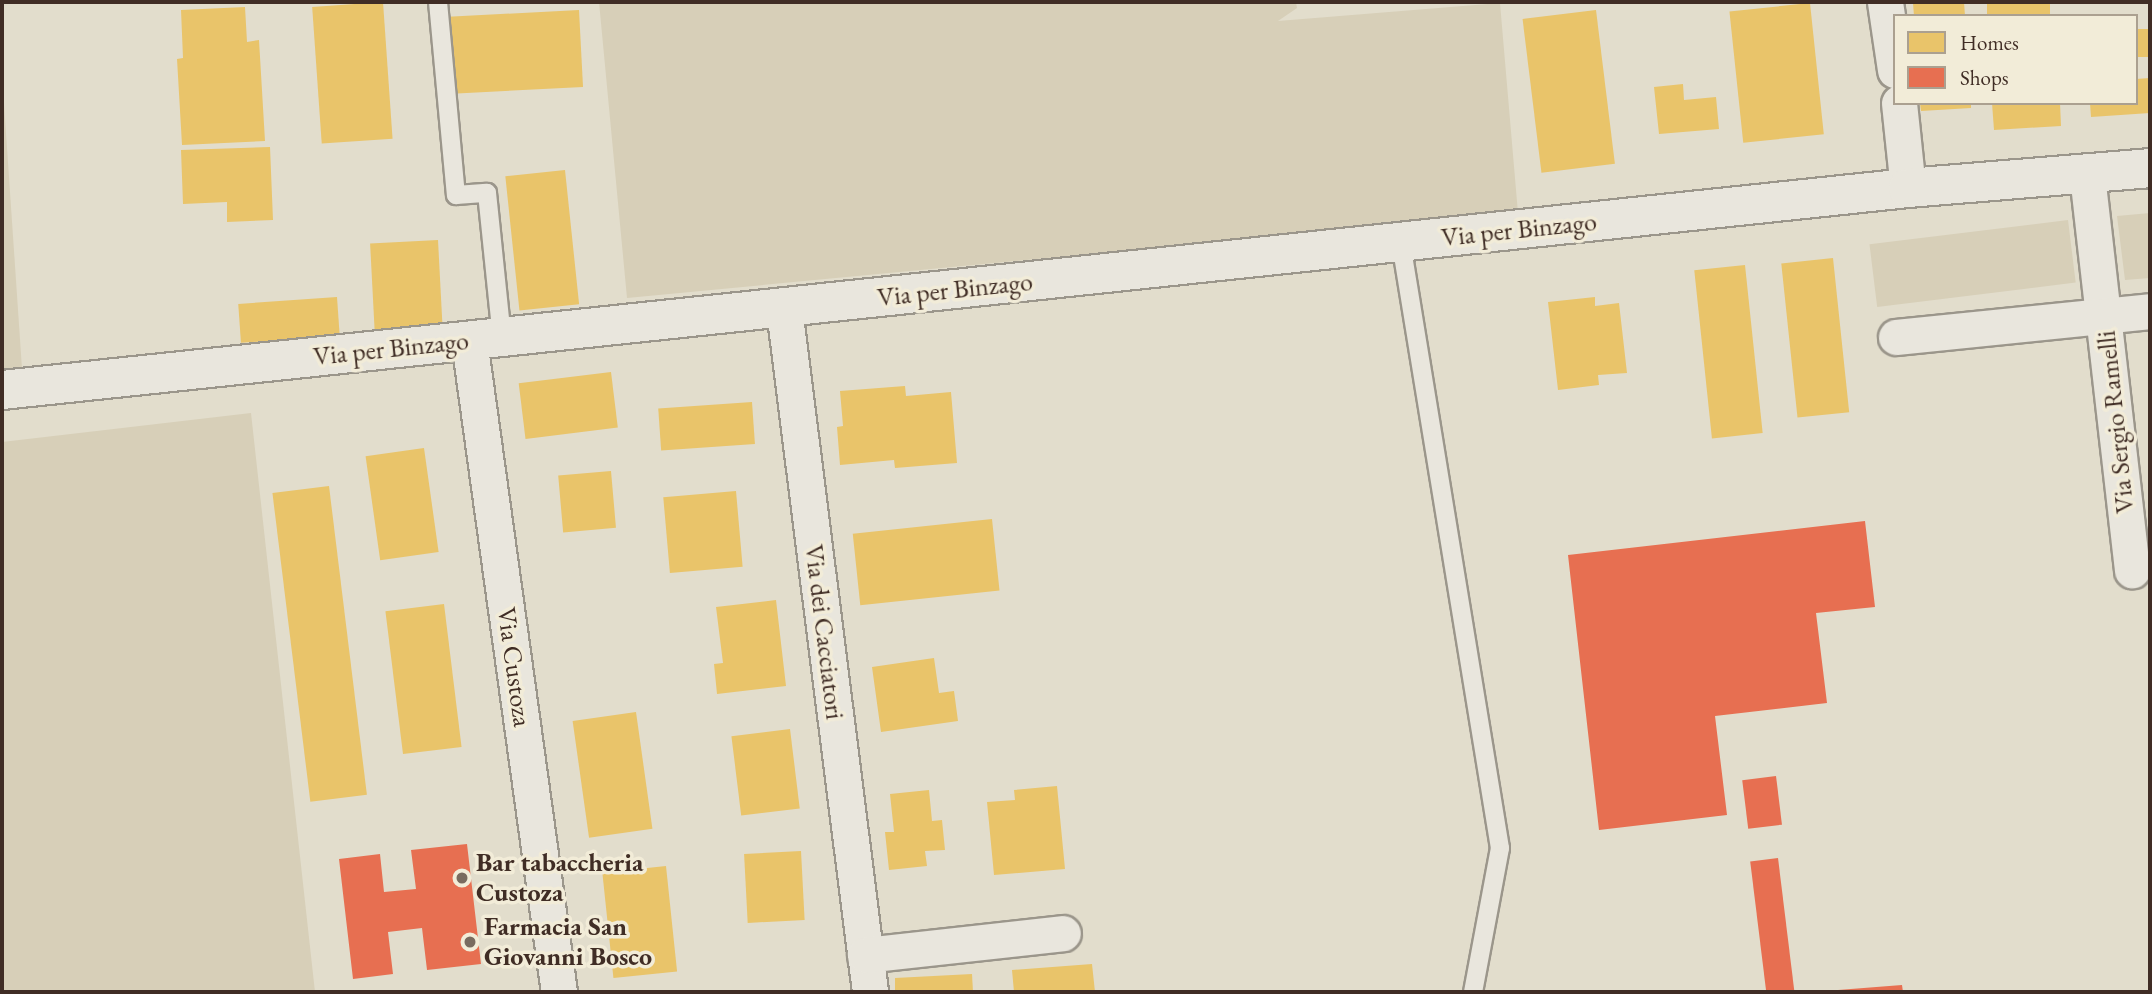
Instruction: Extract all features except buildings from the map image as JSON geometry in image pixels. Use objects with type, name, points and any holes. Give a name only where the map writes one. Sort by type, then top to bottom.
[{"type":"main road","name":"Via per Binzago","points":[[2,390],[1908,188],[2087,176],[2150,168]]},
{"type":"street","points":[[1885,2],[1893,56]]},
{"type":"street","points":[[1899,105],[1908,188]]},
{"type":"street","name":"Via Sergio Ramelli","points":[[2087,176],[2132,570]]},
{"type":"street","name":"Via dei Cacciatori","points":[[784,309],[870,992]]},
{"type":"street","name":"Via Sergio Ramelli","points":[[1896,337],[2150,311]]},
{"type":"street","name":"Via Custoza","points":[[485,339],[559,992]]},
{"type":"street","points":[[865,955],[1063,933]]},
{"type":"lane","points":[[438,2],[456,195],[487,193],[485,339]]},
{"type":"lane","points":[[1401,243],[1500,848],[1472,992]]},
{"type":"shaded area","points":[[599,2],[1296,2],[1297,8],[1278,21],[1500,3],[1518,213],[627,298]]},
{"type":"shaded area","points":[[2,74],[22,369],[2,371]]},
{"type":"shaded area","points":[[2150,213],[2150,278],[2125,280],[2117,216]]},
{"type":"shaded area","points":[[2068,220],[2076,283],[1877,307],[1869,244]]},
{"type":"shaded area","points":[[251,413],[315,992],[2,992],[2,442]]},
{"type":"place","name":"Bar tabaccheria Custoza","points":[[462,878]]},
{"type":"place","name":"Farmacia San Giovanni Bosco","points":[[470,942]]}]
